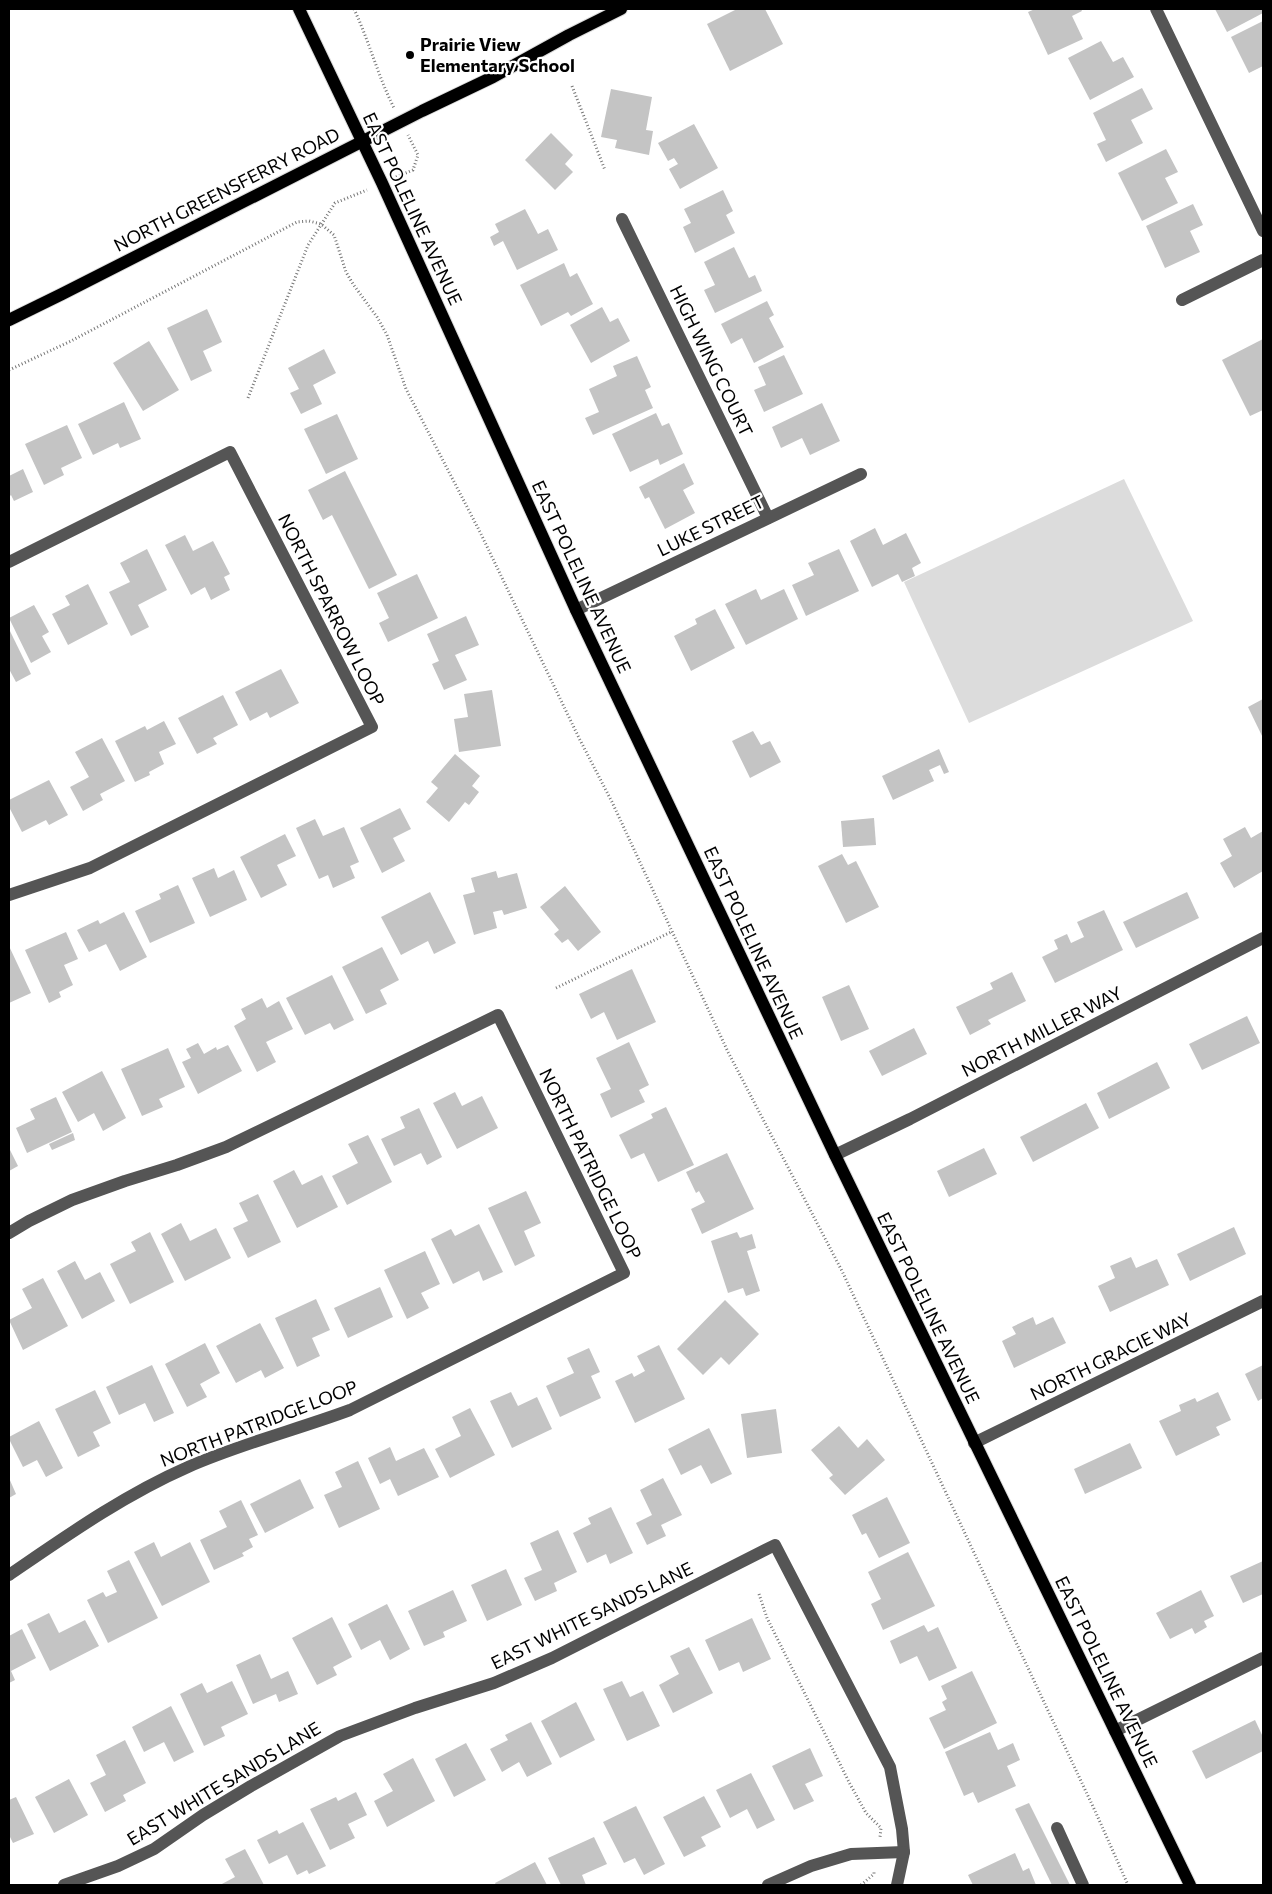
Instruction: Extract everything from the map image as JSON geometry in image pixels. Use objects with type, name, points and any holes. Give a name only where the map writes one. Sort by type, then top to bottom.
[{"type":"main road","name":"EAST POLELINE AVENUE","points":[[300,9],[576,610],[835,1155],[1190,1885]]},
{"type":"main road","name":"NORTH GREENSFERRY ROAD","points":[[9,320],[362,141],[493,77],[621,9]]},
{"type":"street","points":[[1156,9],[1263,231]]},
{"type":"street","name":"HIGH WING COURT","points":[[622,219],[768,518]]},
{"type":"street","points":[[1182,300],[1263,260]]},
{"type":"street","name":"NORTH SPARROW LOOP","points":[[9,562],[230,452],[372,727],[90,868],[9,895]]},
{"type":"street","name":"LUKE STREET","points":[[576,610],[861,474]]},
{"type":"street","name":"NORTH MILLER WAY","points":[[835,1155],[910,1119],[1263,938]]},
{"type":"street","name":"NORTH PATRIDGE LOOP","points":[[9,1232],[72,1200],[226,1147],[498,1014],[624,1273],[350,1410],[188,1467],[144,1488],[9,1575]]},
{"type":"street","name":"NORTH GRACIE WAY","points":[[974,1443],[1263,1301]]},
{"type":"street","name":"EAST WHITE SANDS LANE","points":[[64,1885],[118,1866],[154,1849],[203,1815],[295,1760],[340,1736],[415,1708],[494,1683],[536,1665],[775,1545],[890,1767],[902,1829],[904,1852],[897,1885]]},
{"type":"street","points":[[1115,1731],[1263,1658]]},
{"type":"street","points":[[1057,1828],[1083,1885]]},
{"type":"street","points":[[768,1885],[810,1866],[851,1854],[904,1852]]},
{"type":"path","points":[[354,9],[375,59],[384,88]]},
{"type":"path","points":[[572,86],[605,170]]},
{"type":"path","points":[[248,398],[308,245],[335,203]]},
{"type":"path","points":[[9,370],[71,341],[297,222],[309,221],[321,224],[334,236],[346,272],[378,317],[406,389],[476,523],[579,738],[612,802],[728,1052],[842,1271],[1128,1885]]},
{"type":"path","points":[[556,988],[671,932]]},
{"type":"path","points":[[758,1594],[767,1618],[866,1813]]},
{"type":"shaded area","points":[[1124,479],[1193,621],[969,723],[904,582]]},
{"type":"building","points":[[737,9],[765,9],[783,44],[730,71],[707,24]]},
{"type":"building","points":[[1035,9],[1081,9],[1082,11],[1072,16],[1083,39],[1048,55],[1028,12]]},
{"type":"building","points":[[1215,9],[1263,9],[1263,13],[1227,32]]},
{"type":"building","points":[[1263,21],[1263,66],[1249,73],[1231,37]]},
{"type":"building","points":[[1101,41],[1113,62],[1123,57],[1134,77],[1090,100],[1068,58]]},
{"type":"building","points":[[1142,88],[1153,109],[1131,120],[1143,143],[1106,162],[1097,144],[1106,140],[1093,113]]},
{"type":"building","points":[[611,89],[652,97],[646,130],[653,131],[649,155],[615,148],[617,140],[601,137]]},
{"type":"building","points":[[694,124],[718,168],[680,189],[669,169],[678,164],[674,158],[668,161],[658,143]]},
{"type":"building","points":[[551,133],[573,155],[565,164],[573,172],[555,190],[525,160]]},
{"type":"building","points":[[1166,149],[1178,172],[1165,178],[1178,203],[1142,221],[1118,173]]},
{"type":"building","points":[[723,190],[733,211],[726,215],[735,233],[695,253],[683,227],[691,223],[684,209]]},
{"type":"building","points":[[1193,204],[1203,225],[1190,231],[1200,252],[1165,268],[1146,226]]},
{"type":"building","points":[[525,209],[538,234],[548,229],[558,250],[517,270],[503,241],[494,246],[490,237],[499,232],[495,224]]},
{"type":"building","points":[[734,247],[749,278],[755,275],[762,291],[715,313],[704,290],[715,285],[704,262]]},
{"type":"building","points":[[564,263],[570,277],[577,273],[593,304],[571,316],[568,312],[541,326],[520,285]]},
{"type":"building","points":[[767,301],[774,315],[769,318],[784,347],[754,363],[742,338],[731,344],[721,324]]},
{"type":"building","points":[[602,307],[610,322],[618,318],[630,341],[591,363],[570,325]]},
{"type":"building","points":[[207,309],[222,342],[203,351],[212,371],[191,381],[167,328]]},
{"type":"building","points":[[1263,339],[1263,410],[1250,416],[1222,360]]},
{"type":"building","points":[[149,341],[179,390],[143,411],[113,363]]},
{"type":"building","points":[[324,349],[336,373],[313,385],[322,404],[301,414],[290,393],[299,389],[288,368]]},
{"type":"building","points":[[784,355],[803,394],[764,412],[754,390],[766,385],[758,367]]},
{"type":"building","points":[[637,356],[651,387],[645,390],[653,408],[593,435],[585,418],[599,412],[589,389],[617,376],[613,366]]},
{"type":"building","points":[[124,402],[141,439],[120,448],[118,443],[93,455],[78,424]]},
{"type":"building","points":[[822,403],[840,441],[810,455],[802,438],[781,448],[772,427]]},
{"type":"building","points":[[656,413],[662,426],[669,423],[683,454],[660,465],[658,459],[630,472],[612,434]]},
{"type":"building","points":[[337,414],[358,459],[326,474],[304,429]]},
{"type":"building","points":[[67,425],[82,458],[61,468],[64,475],[44,485],[25,444]]},
{"type":"building","points":[[684,463],[694,484],[683,490],[695,513],[665,529],[649,497],[645,499],[639,487]]},
{"type":"building","points":[[23,469],[33,492],[14,501],[11,495],[9,497],[9,476]]},
{"type":"building","points":[[345,471],[397,575],[369,589],[332,515],[323,520],[308,490]]},
{"type":"building","points":[[875,528],[883,545],[906,533],[921,563],[912,568],[915,576],[902,582],[898,574],[872,587],[850,541]]},
{"type":"building","points":[[185,535],[193,551],[213,541],[230,574],[224,577],[230,590],[211,600],[205,587],[191,595],[165,545]]},
{"type":"building","points":[[147,549],[167,590],[138,605],[149,627],[131,636],[109,592],[130,582],[120,563]]},
{"type":"building","points":[[839,549],[859,591],[806,616],[792,585],[814,575],[808,563]]},
{"type":"building","points":[[417,574],[438,618],[388,642],[379,623],[389,618],[377,593]]},
{"type":"building","points":[[88,584],[108,624],[68,645],[52,614],[70,605],[65,596]]},
{"type":"building","points":[[756,589],[761,600],[784,589],[798,619],[746,645],[725,604]]},
{"type":"building","points":[[34,605],[49,632],[42,636],[51,652],[31,663],[9,618]]},
{"type":"building","points":[[715,609],[735,648],[691,671],[674,636],[697,624],[695,619]]},
{"type":"building","points":[[466,616],[479,645],[455,655],[467,680],[444,690],[432,664],[439,661],[427,634]]},
{"type":"building","points":[[9,629],[31,674],[16,682],[9,669]]},
{"type":"building","points":[[281,669],[299,703],[270,718],[267,712],[250,721],[235,692]]},
{"type":"building","points":[[492,690],[501,746],[459,752],[454,719],[468,717],[464,694]]},
{"type":"building","points":[[223,695],[238,725],[213,738],[217,744],[197,754],[178,718]]},
{"type":"building","points":[[1263,699],[1263,738],[1248,707]]},
{"type":"building","points":[[164,721],[176,744],[159,752],[164,764],[149,772],[150,775],[135,782],[115,741],[145,726],[147,730]]},
{"type":"building","points":[[753,731],[761,745],[770,741],[781,762],[750,778],[732,741]]},
{"type":"building","points":[[102,738],[125,781],[100,794],[103,800],[83,811],[70,787],[89,777],[75,752]]},
{"type":"building","points":[[939,749],[949,772],[944,774],[940,765],[929,770],[934,781],[893,800],[882,776]]},
{"type":"building","points":[[455,754],[480,776],[472,786],[479,792],[469,805],[465,802],[449,822],[426,802],[438,788],[431,782]]},
{"type":"building","points":[[49,780],[68,815],[49,825],[46,820],[22,832],[9,807],[9,800]]},
{"type":"building","points":[[400,808],[411,829],[393,838],[405,861],[382,873],[360,828]]},
{"type":"building","points":[[874,818],[876,845],[843,847],[841,821]]},
{"type":"building","points":[[315,819],[323,836],[344,827],[359,862],[350,866],[355,878],[333,888],[328,875],[319,879],[296,828]]},
{"type":"building","points":[[1245,827],[1251,838],[1263,831],[1263,871],[1234,888],[1220,863],[1232,856],[1223,839]]},
{"type":"building","points":[[285,834],[296,856],[277,865],[287,885],[261,898],[240,857]]},
{"type":"building","points":[[842,854],[848,865],[856,861],[879,907],[846,923],[818,866]]},
{"type":"building","points":[[214,868],[218,878],[234,870],[247,900],[210,917],[192,878]]},
{"type":"building","points":[[496,871],[498,878],[517,873],[527,908],[504,915],[502,910],[493,912],[497,928],[474,935],[463,895],[475,892],[471,878]]},
{"type":"building","points":[[178,885],[195,923],[150,943],[135,911],[161,899],[159,894]]},
{"type":"building","points":[[565,886],[601,932],[578,951],[568,939],[562,943],[554,934],[559,930],[540,907]]},
{"type":"building","points":[[430,892],[456,943],[434,954],[428,941],[401,955],[381,917]]},
{"type":"building","points":[[1187,892],[1199,918],[1136,948],[1123,922]]},
{"type":"building","points":[[1104,910],[1123,950],[1055,983],[1042,957],[1058,949],[1054,940],[1067,934],[1071,943],[1084,937],[1077,922]]},
{"type":"building","points":[[124,912],[147,957],[120,971],[106,944],[89,952],[77,930],[98,920],[100,924]]},
{"type":"building","points":[[66,932],[78,959],[64,965],[73,985],[59,992],[61,997],[49,1003],[25,950]]},
{"type":"building","points":[[9,946],[31,993],[9,1003]]},
{"type":"building","points":[[382,947],[399,980],[380,990],[387,1004],[366,1014],[342,967]]},
{"type":"building","points":[[632,969],[656,1022],[617,1040],[604,1012],[591,1019],[579,994]]},
{"type":"building","points":[[1012,972],[1026,1001],[988,1020],[991,1024],[970,1035],[956,1007],[993,989],[990,983]]},
{"type":"building","points":[[332,975],[354,1020],[334,1030],[330,1023],[305,1035],[286,998]]},
{"type":"building","points":[[849,985],[869,1029],[841,1041],[822,997]]},
{"type":"building","points":[[262,998],[267,1008],[279,1001],[293,1029],[266,1042],[276,1062],[257,1072],[234,1026],[246,1019],[241,1009]]},
{"type":"building","points":[[1247,1016],[1260,1043],[1202,1070],[1189,1044]]},
{"type":"building","points":[[914,1028],[927,1054],[882,1076],[869,1051]]},
{"type":"building","points":[[629,1042],[649,1085],[639,1090],[645,1102],[611,1118],[600,1094],[611,1089],[596,1058]]},
{"type":"building","points":[[198,1043],[204,1054],[216,1047],[217,1050],[228,1045],[242,1071],[198,1094],[182,1062],[191,1058],[186,1049]]},
{"type":"building","points":[[168,1048],[185,1087],[159,1099],[163,1107],[142,1116],[121,1069]]},
{"type":"building","points":[[1157,1062],[1170,1088],[1109,1119],[1097,1093]]},
{"type":"building","points":[[102,1071],[126,1118],[103,1131],[94,1113],[78,1122],[62,1092]]},
{"type":"building","points":[[455,1092],[462,1106],[482,1096],[498,1128],[457,1149],[433,1103]]},
{"type":"building","points":[[56,1097],[72,1132],[27,1153],[16,1128],[35,1119],[30,1109]]},
{"type":"building","points":[[1086,1103],[1099,1128],[1033,1162],[1020,1137]]},
{"type":"building","points":[[666,1107],[694,1165],[658,1182],[644,1153],[631,1159],[619,1135],[653,1118],[651,1114]]},
{"type":"building","points":[[419,1108],[442,1157],[427,1165],[421,1153],[394,1166],[381,1139],[405,1128],[400,1117]]},
{"type":"building","points":[[73,1133],[75,1140],[52,1150],[49,1144]]},
{"type":"building","points":[[368,1135],[392,1182],[347,1205],[332,1176],[358,1163],[348,1144]]},
{"type":"building","points":[[9,1148],[18,1166],[9,1171]]},
{"type":"building","points":[[984,1148],[997,1174],[949,1197],[937,1171]]},
{"type":"building","points":[[727,1153],[754,1209],[702,1234],[691,1209],[705,1202],[699,1191],[696,1193],[686,1172]]},
{"type":"building","points":[[294,1170],[302,1185],[322,1175],[338,1207],[297,1228],[273,1181]]},
{"type":"building","points":[[526,1191],[541,1223],[524,1231],[535,1256],[515,1266],[488,1208]]},
{"type":"building","points":[[258,1194],[281,1242],[248,1258],[233,1228],[248,1221],[239,1203]]},
{"type":"building","points":[[181,1223],[190,1241],[216,1228],[231,1258],[185,1281],[161,1234]]},
{"type":"building","points":[[479,1224],[503,1272],[483,1281],[479,1271],[453,1284],[431,1239],[451,1229],[455,1236]]},
{"type":"building","points":[[1234,1227],[1246,1254],[1190,1281],[1177,1254]]},
{"type":"building","points":[[150,1232],[174,1282],[130,1304],[110,1264],[136,1251],[131,1242]]},
{"type":"building","points":[[737,1232],[740,1238],[752,1234],[756,1248],[747,1251],[760,1291],[746,1296],[743,1288],[728,1293],[711,1241]]},
{"type":"building","points":[[425,1251],[440,1284],[421,1293],[429,1308],[407,1319],[384,1270]]},
{"type":"building","points":[[1131,1257],[1136,1268],[1157,1259],[1169,1285],[1110,1312],[1098,1286],[1115,1278],[1110,1266]]},
{"type":"building","points":[[75,1261],[85,1280],[100,1272],[115,1301],[82,1319],[57,1271]]},
{"type":"building","points":[[43,1278],[68,1326],[23,1350],[9,1320],[32,1308],[22,1289]]},
{"type":"building","points":[[380,1287],[393,1317],[348,1338],[334,1308]]},
{"type":"building","points":[[316,1299],[330,1330],[312,1338],[320,1356],[297,1367],[275,1318]]},
{"type":"building","points":[[725,1300],[759,1334],[729,1365],[721,1357],[703,1375],[677,1349]]},
{"type":"building","points":[[1033,1317],[1036,1325],[1053,1317],[1066,1343],[1014,1368],[1002,1341],[1016,1334],[1012,1327]]},
{"type":"building","points":[[260,1323],[284,1368],[265,1378],[261,1370],[236,1383],[216,1346]]},
{"type":"building","points":[[205,1343],[220,1373],[200,1384],[207,1397],[187,1407],[165,1364]]},
{"type":"building","points":[[659,1345],[685,1399],[635,1423],[615,1381],[632,1373],[634,1377],[645,1371],[637,1356]]},
{"type":"building","points":[[589,1348],[600,1372],[591,1376],[601,1398],[560,1417],[546,1386],[574,1373],[567,1358]]},
{"type":"building","points":[[152,1365],[174,1413],[154,1422],[145,1403],[119,1415],[106,1387]]},
{"type":"building","points":[[1263,1365],[1263,1398],[1258,1401],[1245,1374]]},
{"type":"building","points":[[95,1390],[111,1423],[93,1432],[100,1446],[78,1457],[55,1409]]},
{"type":"building","points":[[511,1392],[518,1406],[537,1397],[552,1429],[512,1448],[490,1401]]},
{"type":"building","points":[[1218,1392],[1231,1420],[1216,1427],[1220,1435],[1176,1456],[1159,1421],[1181,1411],[1179,1405],[1195,1398],[1197,1402]]},
{"type":"building","points":[[470,1408],[495,1455],[450,1478],[435,1449],[461,1436],[452,1417]]},
{"type":"building","points":[[776,1409],[782,1453],[747,1458],[741,1414]]},
{"type":"building","points":[[39,1421],[63,1468],[46,1477],[37,1460],[23,1467],[9,1439],[9,1437]]},
{"type":"building","points":[[839,1426],[858,1448],[867,1439],[885,1460],[845,1495],[829,1478],[833,1475],[811,1450]]},
{"type":"building","points":[[709,1428],[732,1474],[711,1484],[701,1465],[681,1475],[668,1449]]},
{"type":"building","points":[[1130,1443],[1142,1468],[1085,1494],[1074,1469]]},
{"type":"building","points":[[390,1447],[396,1461],[424,1448],[439,1477],[398,1496],[390,1479],[380,1484],[368,1458]]},
{"type":"building","points":[[358,1461],[380,1509],[339,1528],[324,1495],[342,1487],[335,1472]]},
{"type":"building","points":[[9,1478],[16,1494],[9,1498]]},
{"type":"building","points":[[663,1478],[682,1515],[661,1525],[666,1536],[647,1545],[636,1523],[652,1515],[640,1490]]},
{"type":"building","points":[[300,1479],[314,1508],[265,1533],[250,1504]]},
{"type":"building","points":[[887,1497],[910,1543],[879,1558],[866,1533],[862,1535],[852,1515]]},
{"type":"building","points":[[241,1500],[258,1535],[249,1539],[253,1547],[242,1553],[244,1556],[214,1570],[200,1540],[227,1527],[219,1511]]},
{"type":"building","points":[[611,1507],[633,1553],[610,1564],[606,1554],[587,1563],[573,1533],[591,1524],[588,1518]]},
{"type":"building","points":[[558,1530],[577,1572],[554,1583],[557,1591],[535,1601],[524,1578],[542,1570],[530,1543]]},
{"type":"building","points":[[154,1542],[161,1557],[190,1542],[210,1582],[162,1606],[134,1552]]},
{"type":"building","points":[[908,1552],[935,1606],[883,1630],[871,1604],[881,1599],[868,1572]]},
{"type":"building","points":[[129,1560],[158,1618],[108,1643],[87,1600],[103,1592],[106,1597],[117,1592],[107,1571]]},
{"type":"building","points":[[1263,1561],[1263,1594],[1243,1603],[1230,1576]]},
{"type":"building","points":[[506,1569],[522,1605],[487,1621],[471,1585]]},
{"type":"building","points":[[453,1590],[467,1621],[443,1632],[445,1637],[424,1646],[408,1611]]},
{"type":"building","points":[[1201,1590],[1214,1616],[1204,1621],[1207,1627],[1195,1634],[1192,1628],[1170,1639],[1156,1613]]},
{"type":"building","points":[[387,1604],[410,1649],[390,1660],[380,1640],[361,1650],[348,1624]]},
{"type":"building","points":[[49,1613],[59,1633],[85,1620],[99,1646],[50,1671],[27,1624]]},
{"type":"building","points":[[332,1617],[352,1657],[333,1667],[337,1675],[317,1685],[292,1638]]},
{"type":"building","points":[[752,1618],[771,1659],[743,1672],[739,1662],[719,1671],[705,1640]]},
{"type":"building","points":[[924,1625],[928,1632],[938,1627],[957,1668],[929,1681],[917,1656],[900,1664],[890,1641]]},
{"type":"building","points":[[22,1629],[36,1658],[11,1671],[15,1680],[9,1683],[9,1636]]},
{"type":"building","points":[[689,1647],[713,1693],[673,1713],[659,1685],[679,1674],[670,1656]]},
{"type":"building","points":[[260,1654],[271,1679],[288,1671],[298,1694],[279,1702],[276,1694],[253,1704],[236,1665]]},
{"type":"building","points":[[972,1671],[997,1723],[944,1749],[929,1718],[946,1710],[942,1702],[947,1699],[941,1686]]},
{"type":"building","points":[[232,1681],[248,1714],[221,1727],[225,1736],[204,1746],[180,1694],[202,1683],[207,1693]]},
{"type":"building","points":[[622,1681],[630,1697],[643,1691],[660,1726],[627,1741],[603,1689]]},
{"type":"building","points":[[576,1702],[595,1740],[560,1758],[541,1721]]},
{"type":"building","points":[[171,1706],[194,1752],[174,1762],[164,1742],[144,1752],[132,1727]]},
{"type":"building","points":[[1255,1720],[1263,1737],[1263,1751],[1206,1779],[1192,1751]]},
{"type":"building","points":[[531,1722],[552,1764],[527,1777],[519,1762],[502,1772],[490,1749],[508,1740],[505,1735]]},
{"type":"building","points":[[990,1732],[998,1750],[1013,1743],[1020,1760],[1007,1766],[1016,1786],[978,1803],[973,1792],[964,1796],[945,1752]]},
{"type":"building","points":[[125,1740],[146,1783],[123,1795],[126,1801],[105,1812],[90,1783],[106,1775],[96,1755]]},
{"type":"building","points":[[466,1743],[486,1780],[454,1797],[435,1759]]},
{"type":"building","points":[[810,1748],[823,1776],[805,1784],[814,1801],[794,1810],[772,1766]]},
{"type":"building","points":[[413,1758],[435,1801],[387,1827],[374,1801],[393,1791],[383,1774]]},
{"type":"building","points":[[751,1773],[775,1820],[757,1829],[747,1809],[730,1818],[716,1790]]},
{"type":"building","points":[[69,1779],[88,1815],[54,1833],[35,1797]]},
{"type":"building","points":[[356,1792],[367,1815],[348,1824],[355,1838],[330,1850],[310,1809],[336,1797],[338,1801]]},
{"type":"building","points":[[704,1796],[721,1827],[701,1837],[706,1846],[684,1857],[663,1817]]},
{"type":"building","points":[[16,1797],[34,1834],[13,1843],[9,1838],[9,1800]]},
{"type":"building","points":[[1029,1803],[1070,1885],[1052,1885],[1015,1809]]},
{"type":"building","points":[[636,1806],[665,1864],[644,1875],[635,1858],[624,1863],[603,1822]]},
{"type":"building","points":[[303,1822],[326,1866],[309,1874],[307,1870],[297,1875],[287,1855],[269,1864],[257,1840],[277,1830],[279,1834]]},
{"type":"building","points":[[594,1837],[607,1864],[582,1875],[586,1885],[561,1885],[548,1858]]},
{"type":"building","points":[[245,1849],[264,1885],[220,1885],[235,1877],[225,1859]]},
{"type":"building","points":[[1015,1853],[1023,1871],[1029,1868],[1036,1885],[973,1885],[968,1875]]},
{"type":"building","points":[[535,1862],[547,1885],[496,1885],[495,1883]]},
{"type":"place","name":"Prairie View Elementary School","points":[[410,55]]}]
